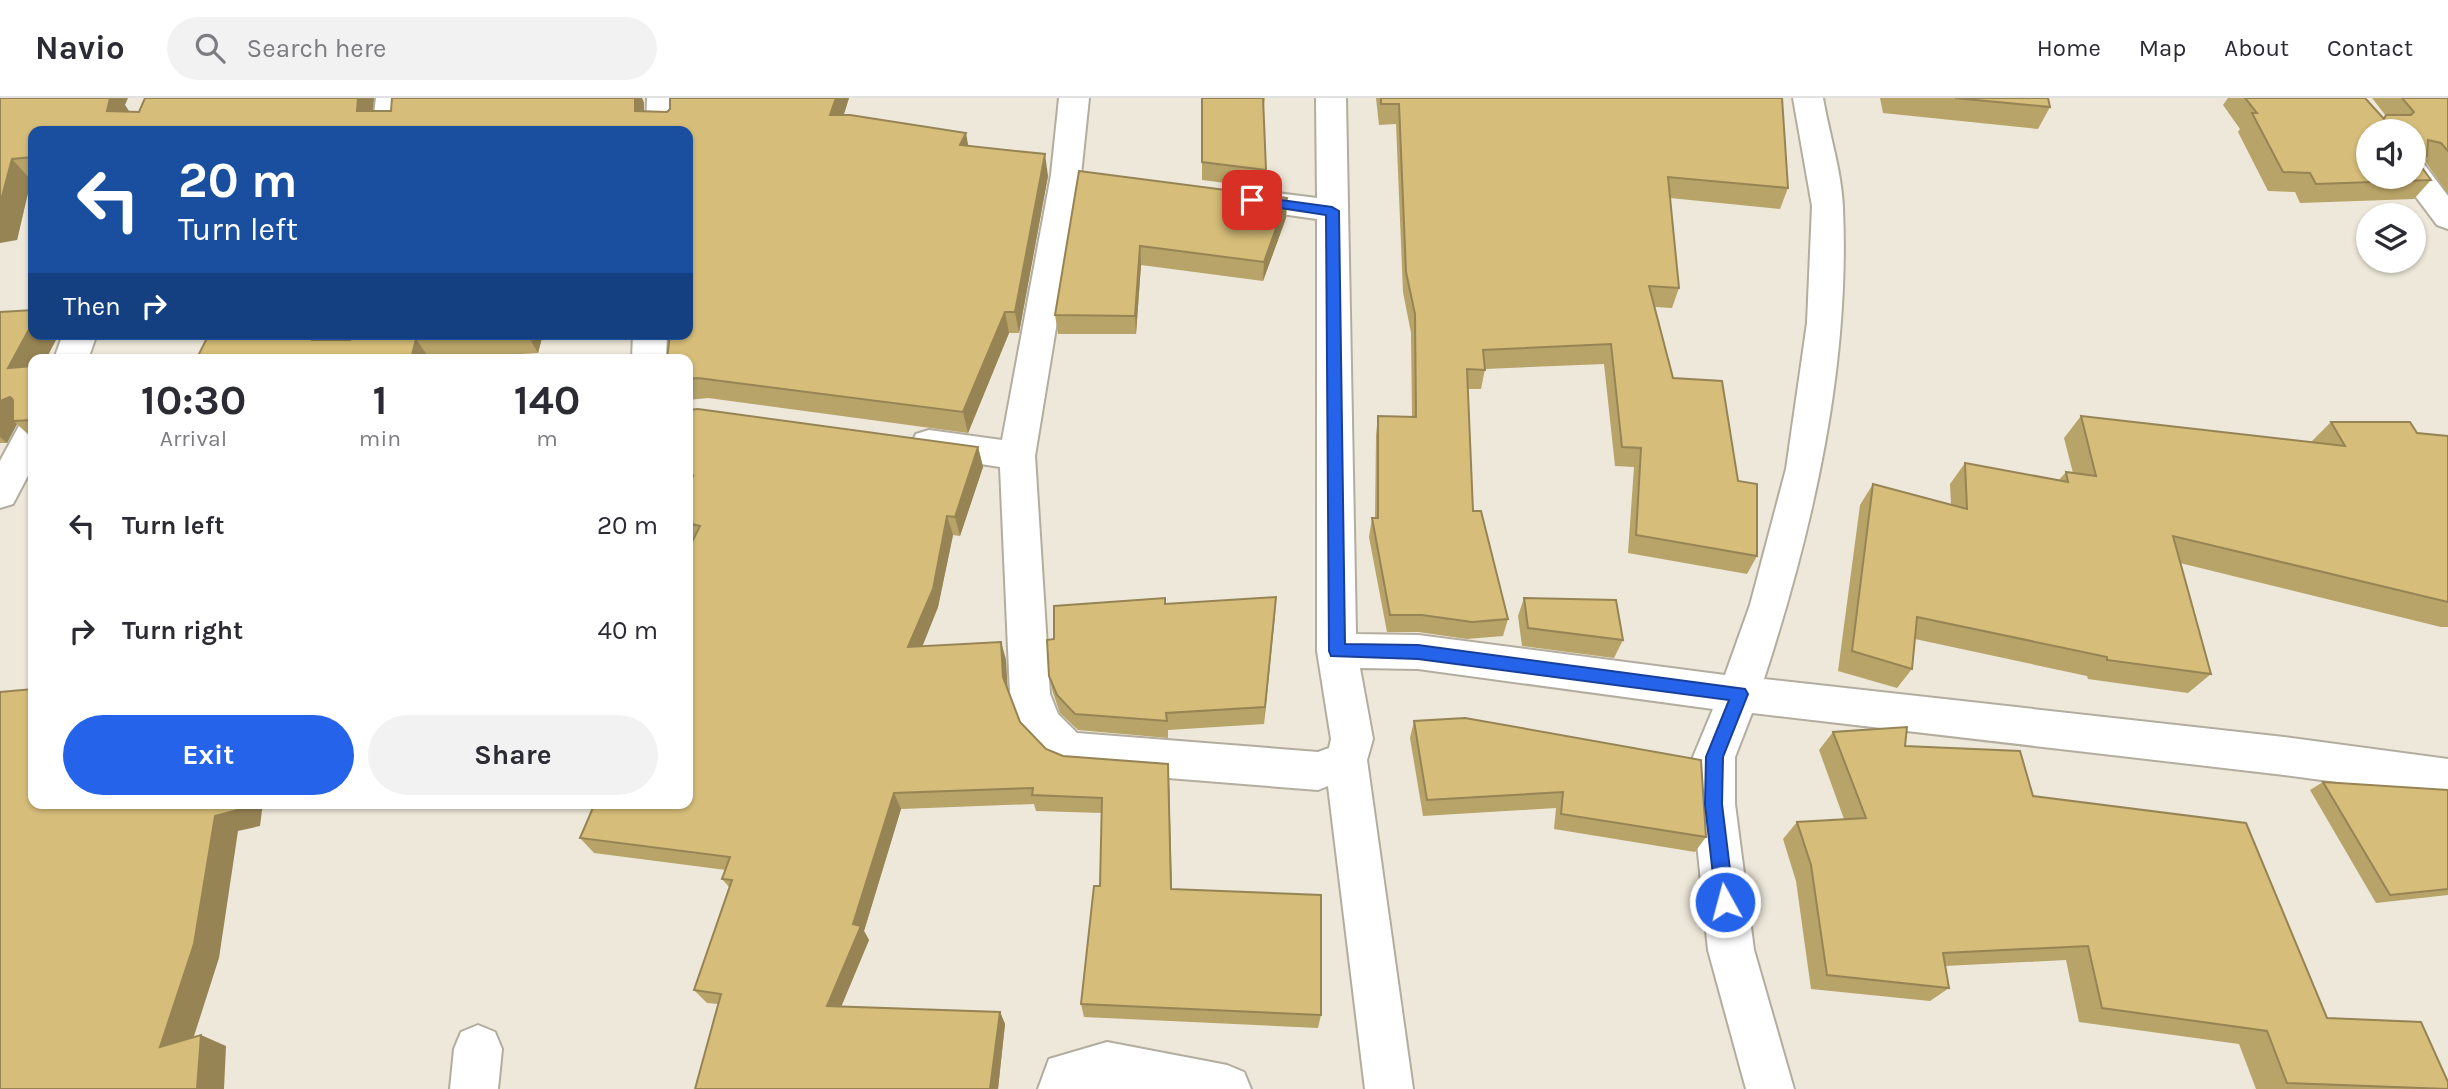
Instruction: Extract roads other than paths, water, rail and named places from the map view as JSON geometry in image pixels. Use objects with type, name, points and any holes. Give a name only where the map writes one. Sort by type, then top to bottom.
[{"type":"street","points":[[388,126],[391,98]]},
{"type":"street","points":[[661,126],[662,98]]},
{"type":"street","points":[[1074,98],[1079,177],[1017,456],[1030,694],[1042,725],[1067,751],[1318,771],[1346,760]]},
{"type":"street","points":[[1331,98],[1337,651],[1352,739],[1346,760],[1390,1089]]},
{"type":"street","points":[[1770,1089],[1731,950],[1714,804],[1714,757],[1740,694],[1769,605],[1804,469],[1824,323],[1828,205],[1808,98]]},
{"type":"street","points":[[2426,188],[2448,218]]},
{"type":"street","points":[[1212,195],[1332,211]]},
{"type":"street","points":[[900,440],[1017,456]]},
{"type":"street","points":[[0,494],[28,443]]},
{"type":"street","points":[[1337,651],[1418,652],[1740,694],[2284,756],[2448,778]]},
{"type":"street","points":[[1062,1089],[1066,1076],[1107,1066],[1227,1089]]}]
